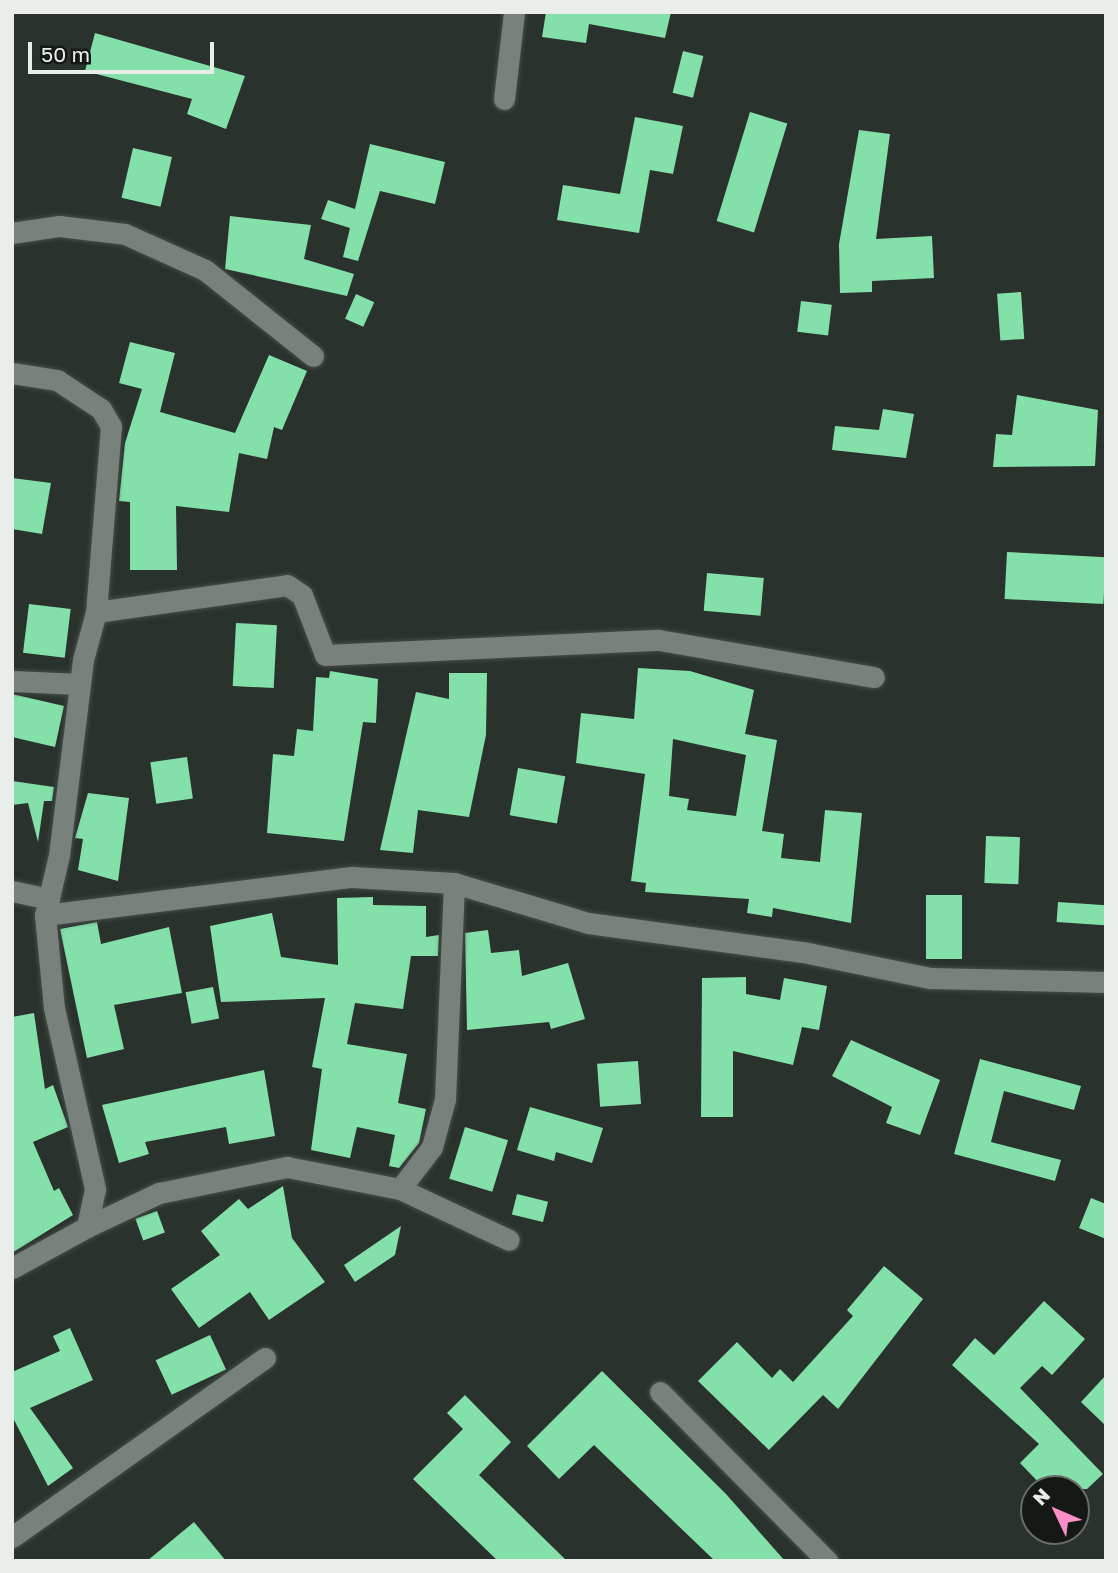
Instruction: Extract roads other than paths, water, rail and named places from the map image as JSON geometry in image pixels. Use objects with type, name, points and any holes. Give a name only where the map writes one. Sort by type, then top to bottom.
[{"type":"street","points":[[504,99],[514,12]]},
{"type":"street","points":[[12,233],[59,226],[125,234],[205,270],[313,356]]},
{"type":"street","points":[[12,373],[57,380],[101,409],[111,426],[96,612],[80,684],[47,907],[54,1008],[95,1189],[87,1227]]},
{"type":"street","points":[[96,612],[287,585],[302,594],[325,655],[659,640],[874,677]]},
{"type":"street","points":[[12,681],[80,684]]},
{"type":"street","points":[[12,891],[47,907],[352,877],[454,883],[588,923],[803,952],[930,978],[1106,982]]},
{"type":"street","points":[[400,1189],[432,1147],[445,1098],[454,883]]},
{"type":"street","points":[[12,1268],[87,1227],[159,1193],[288,1167],[400,1189],[509,1240]]},
{"type":"street","points":[[12,1537],[265,1357]]},
{"type":"street","points":[[660,1392],[827,1561]]}]
